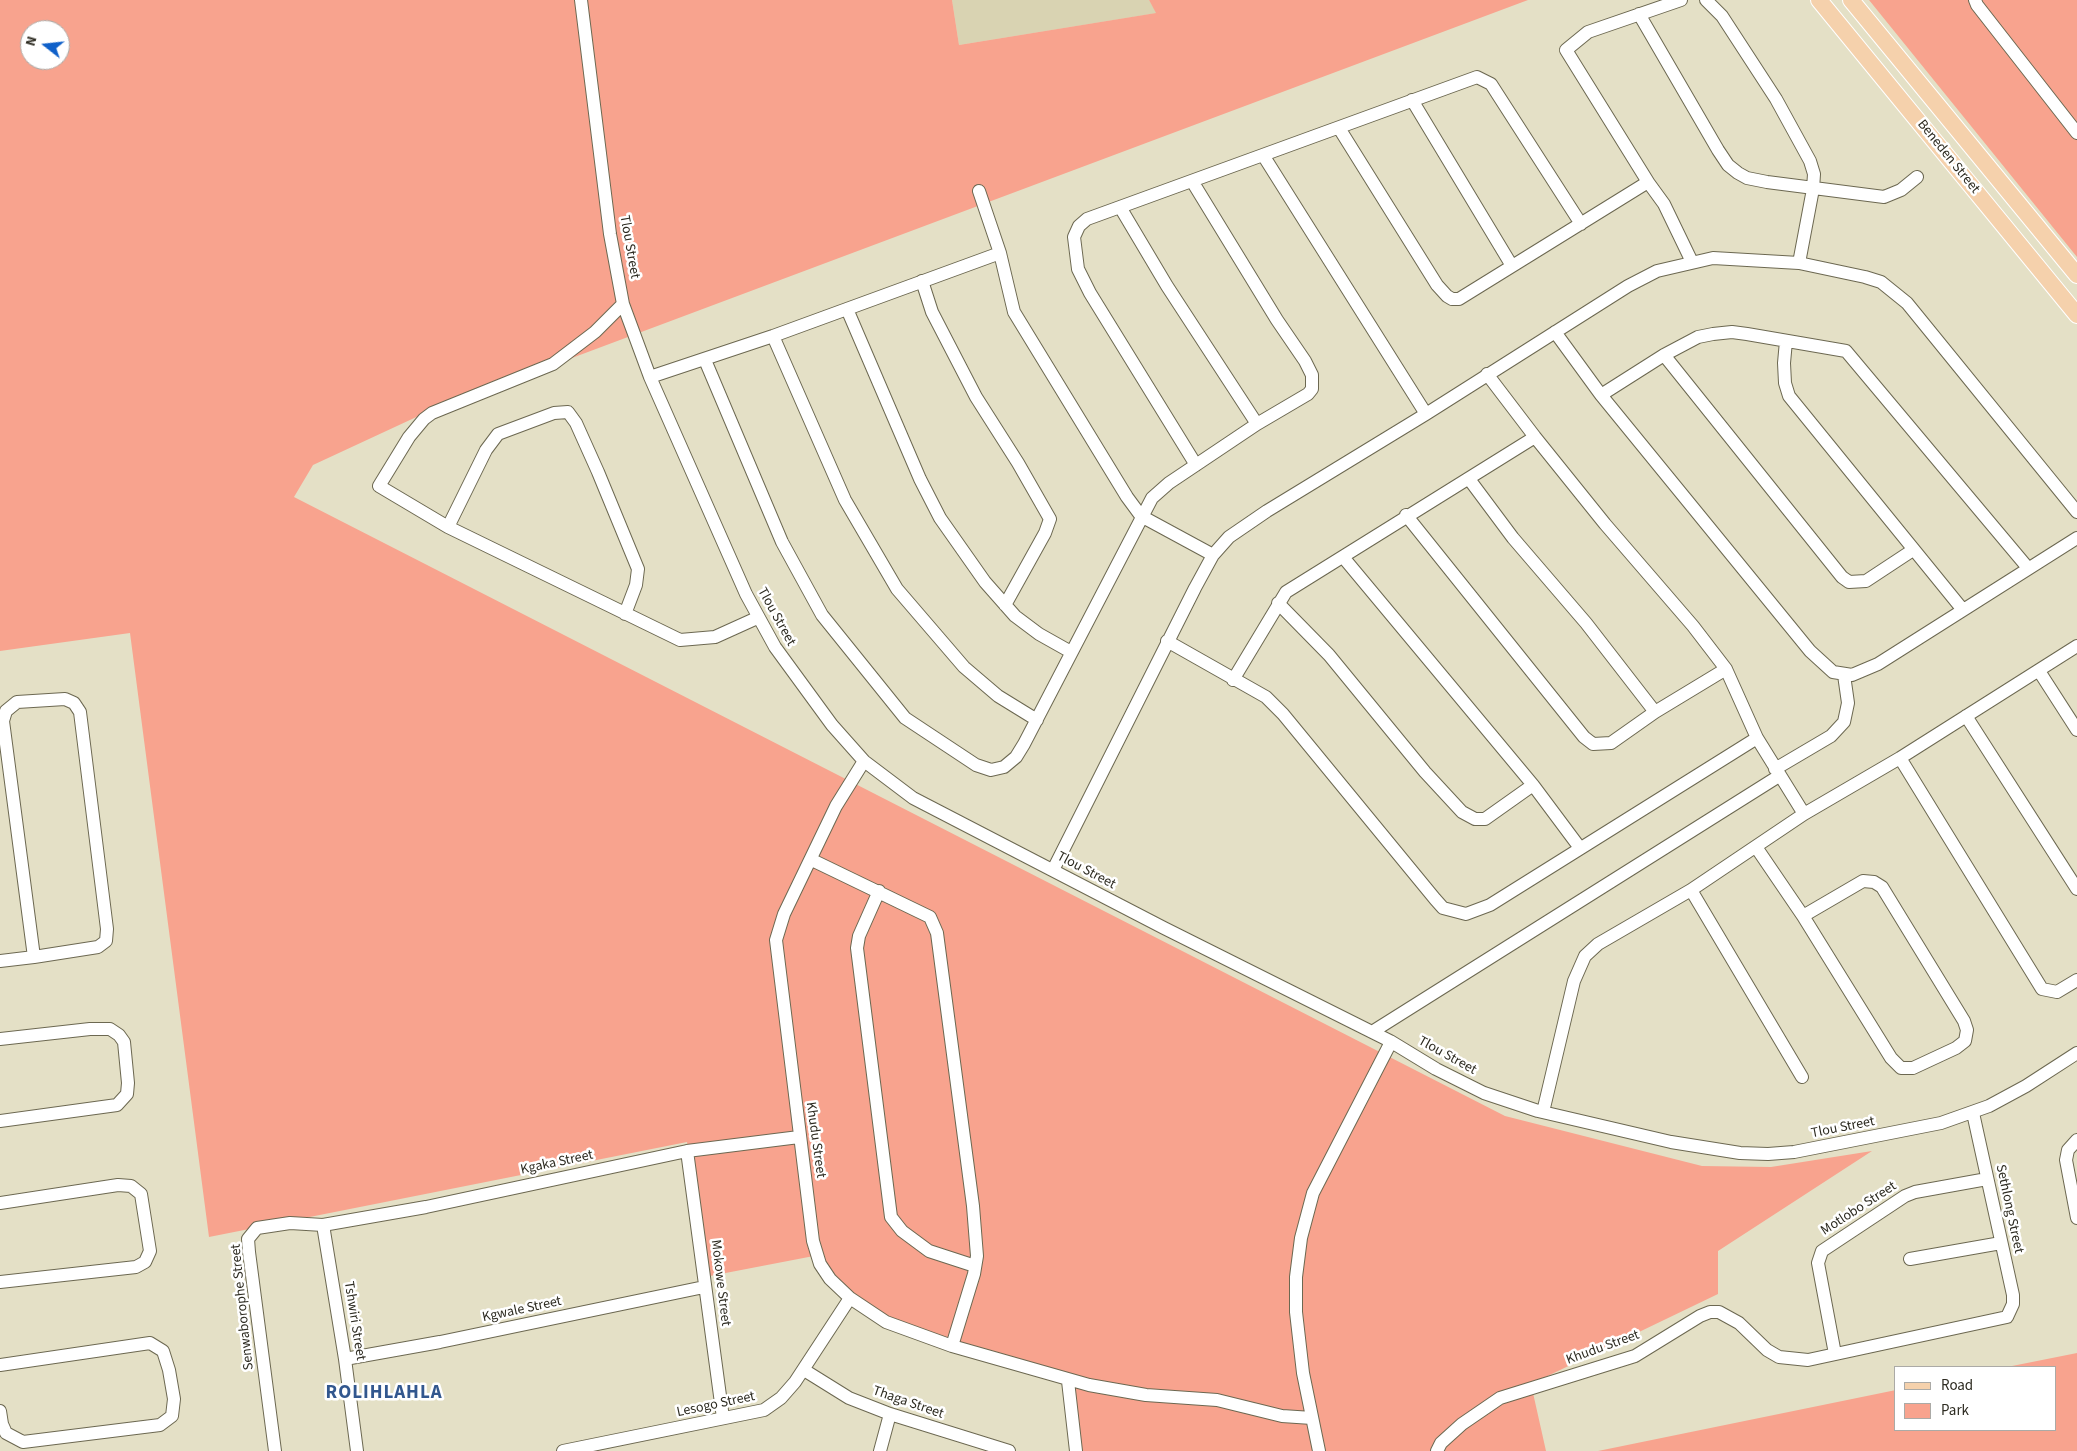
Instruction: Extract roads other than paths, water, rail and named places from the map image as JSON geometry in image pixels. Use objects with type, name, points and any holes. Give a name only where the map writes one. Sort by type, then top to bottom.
[{"type":"main road","name":"Beneden Street","points":[[1818,0],[2077,315]]},
{"type":"main road","name":"Beneden Street","points":[[1851,0],[2077,275]]},
{"type":"street","name":"Tlou Street","points":[[581,0],[606,202],[623,304],[650,377],[758,618],[800,684],[832,725],[864,761],[913,798],[1372,1032],[1436,1069],[1484,1093],[1543,1112],[1671,1142],[1740,1153],[1768,1154],[1794,1152],[1941,1123],[1973,1113],[2026,1086],[2077,1052]]},
{"type":"street","points":[[1681,0],[1588,32],[1566,50],[1648,182],[1664,204],[1692,262]]},
{"type":"street","points":[[1706,0],[1722,16],[1792,124],[1810,161],[1814,174],[1813,189],[1799,263]]},
{"type":"street","points":[[1976,0],[1977,5],[2077,133]]},
{"type":"street","points":[[1639,14],[1718,150],[1732,169],[1747,178],[1813,189],[1884,197],[1901,190],[1917,177]]},
{"type":"street","points":[[1196,465],[1095,301],[1078,269],[1074,237],[1079,226],[1087,219],[1339,128],[1472,77],[1491,84],[1581,224]]},
{"type":"street","points":[[1412,100],[1512,266]]},
{"type":"street","points":[[1339,128],[1446,296],[1459,299],[1648,182]]},
{"type":"street","points":[[1263,156],[1426,414]]},
{"type":"street","points":[[705,360],[782,542],[810,595],[836,634],[898,712],[967,760],[991,770],[1004,767],[1016,757],[1037,720],[1152,498],[1169,483],[1257,424],[1311,392],[1312,375],[1192,181]]},
{"type":"street","points":[[979,191],[1000,253],[1014,312],[1127,497],[1141,516],[1213,555]]},
{"type":"street","points":[[1120,207],[1167,286],[1257,424]]},
{"type":"street","points":[[650,377],[773,336],[1000,253]]},
{"type":"street","points":[[1053,870],[1167,640],[1213,555],[1230,536],[1267,510],[1426,414],[1635,282],[1657,271],[1713,258],[1799,263],[1881,282],[1907,303],[2077,512]]},
{"type":"street","points":[[922,281],[932,312],[976,397],[1049,516],[1046,533],[1005,605]]},
{"type":"street","points":[[623,304],[595,332],[553,364],[432,413],[413,432],[379,486],[448,527],[680,640],[715,637],[758,618]]},
{"type":"street","points":[[847,309],[931,503],[986,582],[1005,605],[1027,626],[1071,652]]},
{"type":"street","points":[[1555,332],[1601,396],[1810,651],[1823,665],[1833,672],[1844,675],[1859,673],[1878,664],[2077,538]]},
{"type":"street","points":[[1601,396],[1664,355],[1698,337],[1713,334],[1732,332],[1846,351],[1854,358],[2028,568]]},
{"type":"street","points":[[773,336],[846,500],[897,589],[964,667],[998,696],[1037,720]]},
{"type":"street","points":[[1786,341],[1785,383],[1789,396],[1963,610]]},
{"type":"street","points":[[1664,355],[1842,577],[1849,582],[1866,581],[1913,550]]},
{"type":"street","points":[[1487,374],[1605,524],[1693,626],[1726,669],[1757,738],[1804,814]]},
{"type":"street","points":[[448,527],[486,450],[498,434],[554,412],[568,412],[576,424],[598,472],[638,569],[636,584],[625,614]]},
{"type":"street","points":[[1233,680],[1282,596],[1296,584],[1343,557],[1406,515],[1535,437]]},
{"type":"street","points":[[1469,478],[1513,538],[1586,623],[1655,712]]},
{"type":"street","points":[[1406,515],[1584,737],[1593,744],[1611,743],[1655,712],[1726,669]]},
{"type":"street","points":[[1343,557],[1533,785],[1580,848]]},
{"type":"street","points":[[1278,603],[1328,655],[1425,772],[1462,812],[1475,819],[1485,819],[1533,785]]},
{"type":"street","points":[[1167,640],[1233,680],[1266,697],[1283,714],[1443,908],[1466,914],[1477,912],[1757,738]]},
{"type":"street","points":[[1543,1112],[1574,981],[1585,956],[1598,944],[1691,890],[1804,814],[1900,758],[2077,646]]},
{"type":"street","points":[[2039,670],[2077,730]]},
{"type":"street","points":[[1372,1032],[1777,773],[1831,736],[1844,722],[1848,703],[1844,675]]},
{"type":"street","points":[[0,960],[34,956],[98,948],[105,943],[107,936],[80,712],[77,706],[65,699],[17,702],[6,712],[3,721],[34,956]]},
{"type":"street","points":[[1966,716],[2077,889]]},
{"type":"street","points":[[1900,758],[2042,989],[2057,992],[2077,980]]},
{"type":"street","name":"Khudu Street","points":[[864,761],[836,806],[812,860],[784,914],[776,940],[813,1241],[817,1258],[830,1279],[850,1298],[886,1322],[952,1346],[1068,1381],[1146,1395],[1234,1403],[1282,1416],[1312,1418]]},
{"type":"street","points":[[1756,847],[1803,916],[1891,1058],[1901,1068],[1913,1068],[1956,1048],[1965,1041],[1967,1030],[1964,1021],[1882,887],[1874,882],[1863,881],[1803,916]]},
{"type":"street","points":[[812,860],[930,916],[937,933],[977,1256],[952,1346]]},
{"type":"street","points":[[1691,890],[1802,1077]]},
{"type":"street","points":[[878,891],[859,936],[858,948],[891,1217],[902,1231],[929,1251],[975,1266]]},
{"type":"street","points":[[0,1039],[90,1029],[110,1029],[119,1035],[124,1042],[128,1091],[122,1101],[111,1106],[0,1120]]},
{"type":"street","points":[[1319,1451],[1300,1350],[1296,1312],[1296,1277],[1301,1238],[1313,1193],[1391,1042]]},
{"type":"street","name":"Sethlong Street","points":[[1973,1113],[2013,1295],[2010,1312]]},
{"type":"street","name":"Kgaka Street","points":[[323,1225],[426,1207],[687,1151],[799,1137]]},
{"type":"street","points":[[2077,1140],[2068,1150],[2066,1160],[2077,1218]]},
{"type":"street","name":"Mokowe Street","points":[[687,1151],[704,1287],[724,1418]]},
{"type":"street","name":"Motlobo Street","points":[[1835,1354],[1818,1263],[1822,1251],[1910,1194],[1987,1179]]},
{"type":"street","points":[[0,1203],[118,1185],[131,1186],[141,1194],[150,1251],[145,1262],[136,1267],[0,1282]]},
{"type":"street","name":"Senwaborophe Street","points":[[276,1451],[248,1239],[254,1230],[261,1226],[300,1223],[323,1225]]},
{"type":"street","name":"Tshwiri Street","points":[[323,1225],[345,1359],[357,1451]]},
{"type":"street","points":[[1910,1259],[2001,1243]]},
{"type":"street","name":"Kgwale Street","points":[[345,1359],[440,1342],[704,1287]]},
{"type":"street","name":"Lesogo Street","points":[[563,1451],[586,1449],[764,1410],[774,1404],[804,1370],[850,1298]]},
{"type":"street","name":"Khudu Street","points":[[1436,1451],[1441,1443],[1462,1424],[1500,1398],[1635,1356],[1700,1316],[1710,1312],[1719,1312],[1739,1323],[1767,1350],[1778,1357],[1808,1360],[1999,1320],[2007,1317],[2010,1312]]},
{"type":"street","points":[[0,1365],[150,1344],[163,1351],[169,1370],[174,1399],[172,1416],[160,1425],[23,1442],[6,1433],[0,1411]]},
{"type":"street","name":"Thaga Street","points":[[804,1370],[849,1398],[890,1414],[1009,1451]]},
{"type":"street","points":[[1068,1381],[1076,1451]]},
{"type":"street","points":[[880,1451],[890,1414]]},
{"type":"district","name":"ROLIHLAHLA","points":[[384,1394]]}]
